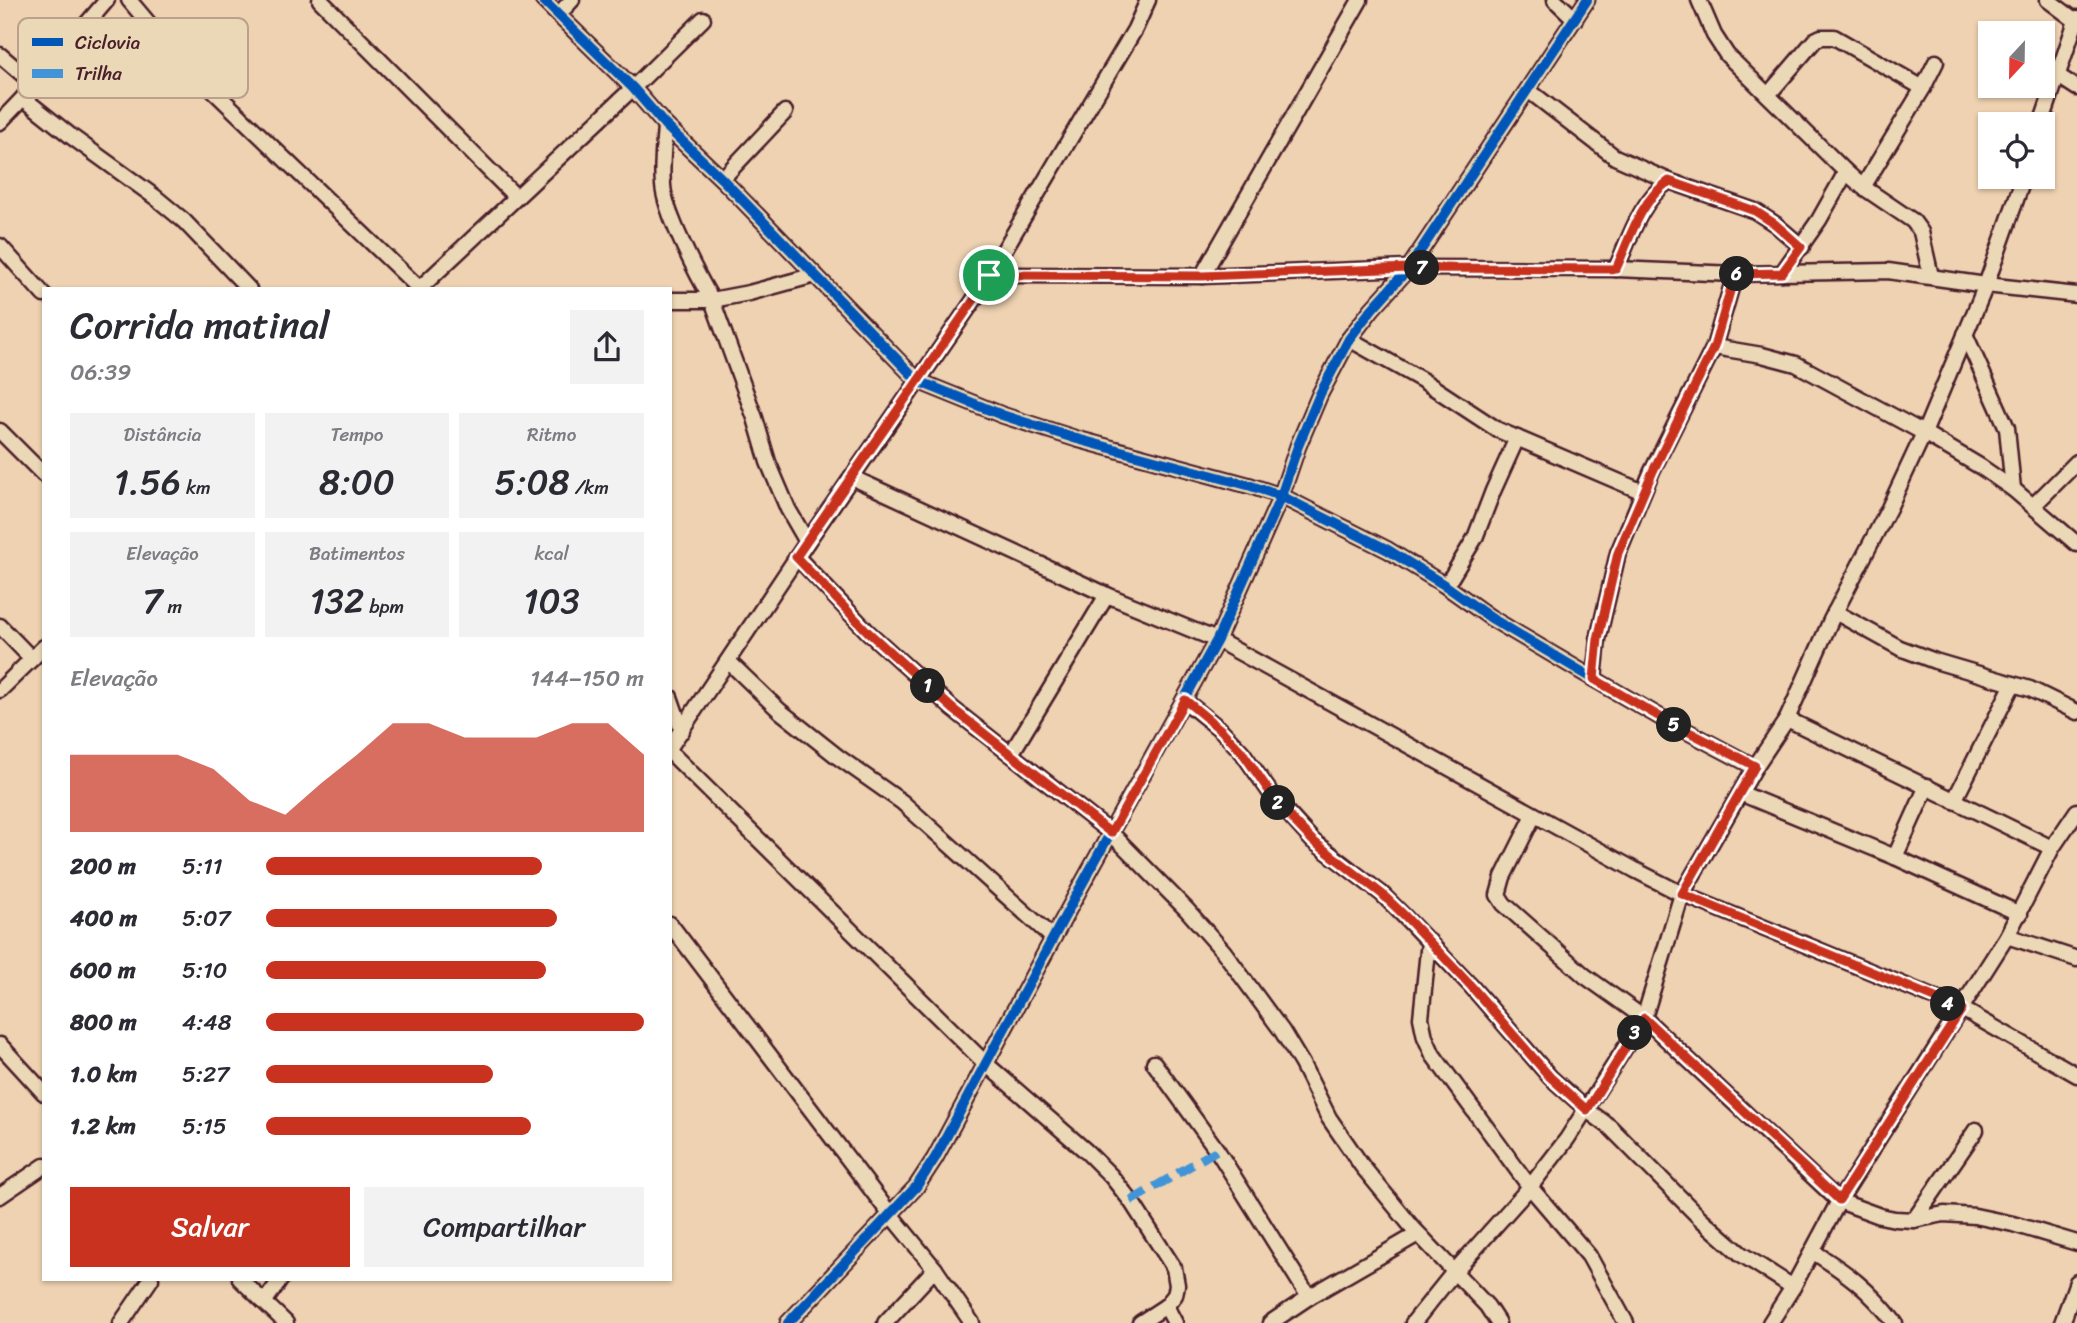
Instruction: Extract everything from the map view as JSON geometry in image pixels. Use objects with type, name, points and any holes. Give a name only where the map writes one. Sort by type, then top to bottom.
[{"type":"street","points":[[92,18],[107,0]]},
{"type":"street","points":[[130,0],[145,18]]},
{"type":"street","points":[[320,0],[516,197]]},
{"type":"street","points":[[543,0],[633,88],[665,125],[722,179],[918,381],[1002,415],[1077,439],[1281,496],[1388,550],[1491,618],[1594,679],[1755,766]]},
{"type":"street","points":[[558,15],[572,0]]},
{"type":"street","points":[[672,746],[796,557],[989,275],[1135,29],[1148,0]]},
{"type":"street","points":[[1202,276],[1360,0]]},
{"type":"street","points":[[1555,0],[1575,19]]},
{"type":"street","points":[[788,1323],[916,1187],[926,1172],[1217,640],[1281,496],[1320,394],[1349,339],[1409,268],[1587,0]]},
{"type":"street","points":[[1699,0],[1714,35],[1727,55],[1846,172],[1913,221],[1921,232],[1931,276]]},
{"type":"street","points":[[2045,112],[2076,20],[2048,0]]},
{"type":"street","points":[[421,287],[703,19]]},
{"type":"street","points":[[1768,95],[1815,40],[1822,37],[1834,37],[1923,88]]},
{"type":"street","points":[[0,54],[18,70]]},
{"type":"street","points":[[1863,187],[1936,62]]},
{"type":"street","points":[[2057,75],[2077,88]]},
{"type":"street","points":[[1528,90],[1615,157],[1669,181],[1755,211],[1801,247]]},
{"type":"street","points":[[0,122],[23,98],[184,221],[248,287]]},
{"type":"street","points":[[221,98],[417,287]]},
{"type":"street","points":[[722,179],[785,112]]},
{"type":"street","points":[[665,125],[663,187],[667,205],[712,300],[768,462],[788,509],[807,542]]},
{"type":"street","points":[[1782,273],[1801,247],[1846,172]]},
{"type":"street","points":[[1616,269],[1646,202],[1656,190],[1669,181]]},
{"type":"street","points":[[1413,1323],[1454,1272],[1530,1187],[1587,1110],[1644,1018],[1682,894],[1755,766],[1787,719],[1835,612],[1889,508],[1986,285],[2020,189]]},
{"type":"street","points":[[0,246],[42,293]]},
{"type":"street","points":[[989,275],[1202,276],[1409,268],[1616,269],[1735,274],[1888,271],[2077,295]]},
{"type":"street","points":[[1594,679],[1600,626],[1618,553],[1643,492],[1714,347],[1735,274]]},
{"type":"street","points":[[672,300],[712,300],[815,275]]},
{"type":"street","points":[[1965,334],[2007,428],[2012,489]]},
{"type":"street","points":[[1349,339],[1422,380],[1498,429],[1643,492]]},
{"type":"street","points":[[1714,347],[1797,364],[1924,432],[2012,489],[2077,544]]},
{"type":"street","points":[[0,431],[42,473]]},
{"type":"street","points":[[1446,586],[1475,538],[1517,438]]},
{"type":"street","points":[[2033,506],[2077,462]]},
{"type":"street","points":[[851,477],[1107,595],[1217,640],[1682,894],[1962,1009],[2077,1075]]},
{"type":"street","points":[[796,557],[868,632],[953,709],[1111,833],[1187,910],[1232,963],[1282,1031],[1329,1118],[1362,1167],[1418,1234],[1487,1306],[1498,1323]]},
{"type":"street","points":[[1011,754],[1107,595]]},
{"type":"street","points":[[1835,612],[1900,648],[2030,689],[2077,712]]},
{"type":"street","points":[[0,626],[32,659]]},
{"type":"street","points":[[0,690],[42,649]]},
{"type":"street","points":[[729,661],[780,711],[838,758],[902,802],[1053,938]]},
{"type":"street","points":[[1954,801],[2013,684]]},
{"type":"street","points":[[1185,700],[1242,752],[1274,798],[1313,841],[1382,894],[1429,941],[1550,1077],[1610,1127],[1690,1208],[1741,1254],[1793,1287]]},
{"type":"street","points":[[672,703],[681,730]]},
{"type":"street","points":[[1787,719],[2052,848]]},
{"type":"street","points":[[672,752],[985,1063],[1111,1176],[1131,1201],[1174,1268],[1177,1285],[1175,1296],[1166,1306],[1140,1323]]},
{"type":"street","points":[[1895,857],[1927,786]]},
{"type":"street","points":[[1740,793],[1895,857],[2020,914]]},
{"type":"street","points":[[1770,1323],[1793,1287],[1839,1200],[2007,936],[2052,848],[2077,811]]},
{"type":"street","points":[[1534,815],[1503,877],[1498,895],[1504,904],[1585,976],[1644,1018],[1839,1200],[1895,1219],[1914,1220],[1944,1214],[1975,1216],[2077,1243]]},
{"type":"street","points":[[672,928],[935,1269],[972,1323]]},
{"type":"street","points":[[2007,936],[2077,959]]},
{"type":"street","points":[[1429,941],[1421,1018],[1433,1055],[1530,1187],[1589,1256],[1626,1323]]},
{"type":"street","points":[[0,1045],[42,1091]]},
{"type":"street","points":[[1154,1063],[1250,1200],[1309,1297]]},
{"type":"street","points":[[1914,1220],[1976,1130]]},
{"type":"street","points":[[0,1196],[42,1167]]},
{"type":"street","points":[[1270,1323],[1309,1297],[1418,1234]]},
{"type":"street","points":[[1812,1251],[1866,1289],[1895,1323]]},
{"type":"street","points":[[886,1323],[935,1269]]},
{"type":"street","points":[[121,1323],[150,1281]]},
{"type":"street","points":[[242,1281],[286,1323]]},
{"type":"street","points":[[265,1301],[280,1281]]},
{"type":"street","points":[[2062,1323],[2077,1282]]},
{"type":"street","points":[[1166,1306],[1175,1323]]},
{"type":"marked path","points":[[1131,1201],[1217,1150]]},
{"type":"cycle path","points":[[543,0],[633,88],[665,125],[722,179],[918,381],[1002,415],[1077,439],[1281,496],[1388,550],[1491,618],[1594,679],[1755,767]]},
{"type":"cycle path","points":[[788,1323],[916,1187],[935,1158],[1217,640],[1281,496],[1320,394],[1349,339],[1409,268],[1587,0]]},
{"type":"route","points":[[1669,181],[1755,211],[1801,247],[1782,273],[1735,274],[1714,347],[1653,471],[1618,553],[1598,639],[1594,679],[1755,766],[1682,894],[1962,1009],[1839,1200],[1644,1018],[1587,1110],[1550,1077],[1471,986],[1405,916],[1382,894],[1313,841],[1274,798],[1242,752],[1185,700],[1111,833],[953,709],[868,632],[796,557],[989,275],[1202,276],[1409,268],[1616,269],[1646,202],[1656,190],[1669,181]]}]
